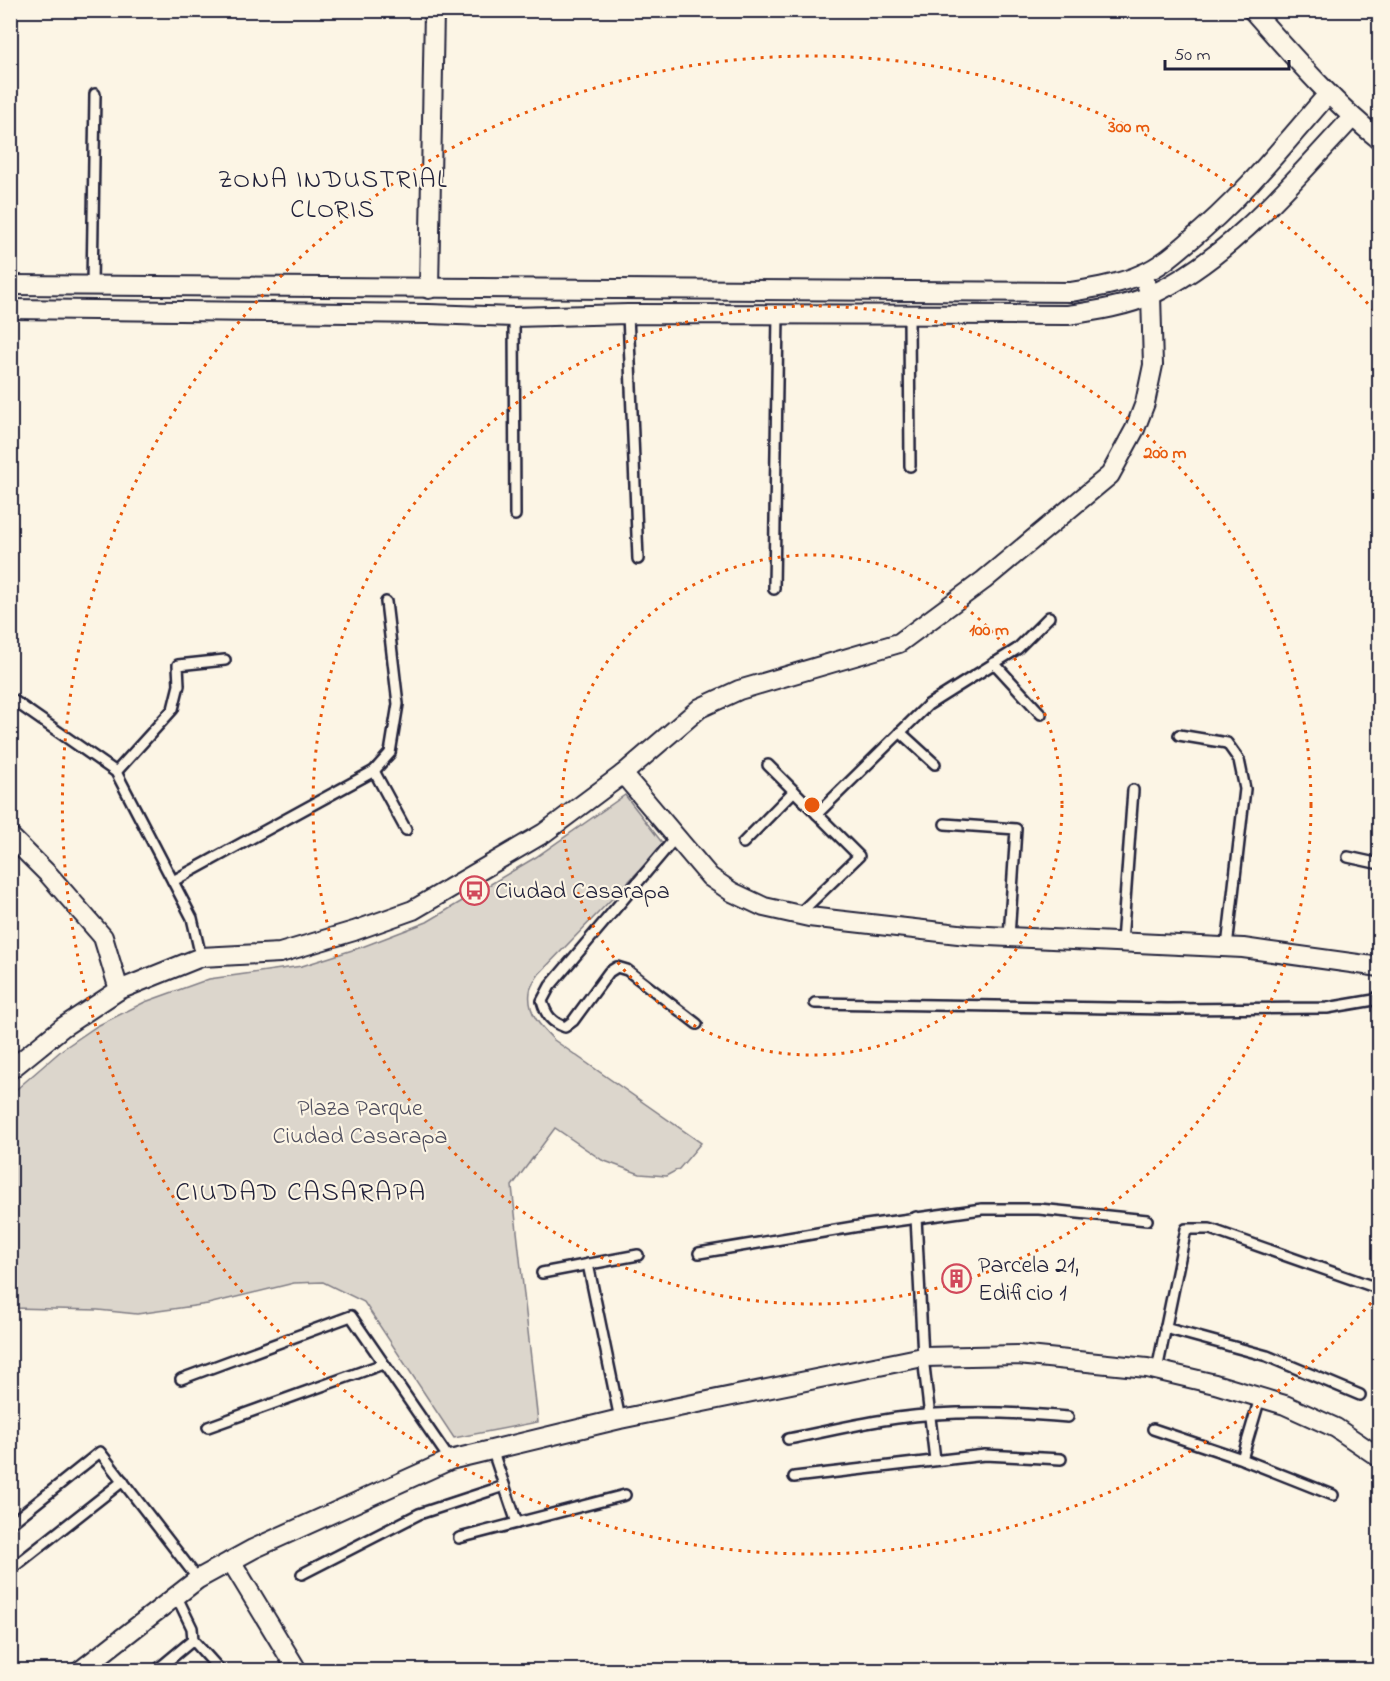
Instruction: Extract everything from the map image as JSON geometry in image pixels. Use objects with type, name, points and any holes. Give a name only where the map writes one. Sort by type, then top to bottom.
[{"type":"street","points":[[429,289],[434,10]]},
{"type":"street","points":[[1252,10],[1352,118],[1377,132]]},
{"type":"street","points":[[10,285],[1071,292],[1105,286],[1142,274],[1165,261],[1211,224],[1251,184],[1328,94]]},
{"type":"street","points":[[10,309],[514,317],[628,314],[1068,315],[1098,310],[1151,295],[1206,262],[1281,194],[1352,118]]},
{"type":"street","points":[[10,1070],[63,1027],[119,990],[201,957],[280,953],[354,931],[413,910],[544,833],[623,774],[700,708],[739,690],[899,643],[984,580],[1110,475],[1135,429],[1145,404],[1153,365],[1151,295],[1142,274]]},
{"type":"street","points":[[623,774],[710,877],[732,892],[764,907],[798,915],[967,935],[1227,947],[1380,967]]},
{"type":"street","points":[[10,836],[49,875],[103,937],[119,990]]},
{"type":"street","points":[[81,1671],[198,1580],[253,1548],[450,1460],[620,1419],[923,1357],[1018,1355],[1156,1370],[1215,1384],[1285,1405],[1336,1428],[1380,1458]]},
{"type":"street","points":[[231,1561],[297,1671]]},
{"type":"lane","points":[[92,286],[94,94]]},
{"type":"lane","points":[[628,314],[638,559]]},
{"type":"lane","points":[[774,589],[778,314]]},
{"type":"lane","points":[[909,315],[910,466]]},
{"type":"lane","points":[[514,317],[515,515]]},
{"type":"lane","points":[[173,881],[374,771],[390,753],[398,704],[386,602]]},
{"type":"lane","points":[[817,814],[928,705],[1017,649],[1049,617]]},
{"type":"lane","points":[[116,772],[173,709],[179,685],[178,665],[225,660]]},
{"type":"lane","points":[[994,663],[1041,714]]},
{"type":"lane","points":[[10,698],[116,772],[192,918],[201,957]]},
{"type":"lane","points":[[900,732],[935,764]]},
{"type":"lane","points":[[1179,735],[1227,742],[1239,760],[1245,789],[1227,947]]},
{"type":"lane","points":[[768,765],[860,856],[798,915]]},
{"type":"lane","points":[[374,771],[406,830]]},
{"type":"lane","points":[[1122,942],[1133,790]]},
{"type":"lane","points":[[743,843],[794,791]]},
{"type":"lane","points":[[945,824],[1016,829],[1009,937]]},
{"type":"lane","points":[[676,837],[549,986],[542,1001],[550,1019],[565,1027],[573,1021],[609,972],[616,967],[627,970],[698,1024]]},
{"type":"lane","points":[[1348,857],[1380,864]]},
{"type":"lane","points":[[816,1004],[1167,1009],[1327,1008],[1374,1000],[1380,995]]},
{"type":"lane","points":[[699,1253],[916,1217],[982,1209],[1039,1209],[1148,1220]]},
{"type":"lane","points":[[916,1217],[923,1357],[935,1460]]},
{"type":"lane","points":[[1156,1370],[1186,1229],[1210,1229],[1380,1290]]},
{"type":"lane","points":[[542,1273],[638,1255]]},
{"type":"lane","points":[[588,1264],[620,1419]]},
{"type":"lane","points":[[181,1379],[351,1316],[450,1460]]},
{"type":"lane","points":[[1165,1328],[1267,1356],[1360,1395]]},
{"type":"lane","points":[[208,1427],[383,1364]]},
{"type":"lane","points":[[1242,1459],[1260,1398]]},
{"type":"lane","points":[[788,1439],[898,1418],[930,1415],[1007,1413],[1068,1417]]},
{"type":"lane","points":[[1154,1429],[1242,1459],[1333,1495]]},
{"type":"lane","points":[[492,1449],[516,1523]]},
{"type":"lane","points":[[10,1524],[100,1452],[198,1580]]},
{"type":"lane","points":[[794,1477],[985,1455],[1061,1459]]},
{"type":"lane","points":[[10,1570],[123,1481]]},
{"type":"lane","points":[[302,1574],[419,1514],[504,1486]]},
{"type":"lane","points":[[459,1538],[625,1495]]},
{"type":"lane","points":[[177,1597],[192,1628],[193,1640],[220,1671]]},
{"type":"lane","points":[[157,1671],[193,1640]]},
{"type":"green space","name":"Plaza Parque Ciudad Casarapa","points":[[625,795],[664,845],[539,974],[530,990],[531,1007],[540,1025],[554,1040],[701,1143],[679,1169],[666,1176],[640,1174],[602,1160],[555,1128],[512,1186],[538,1422],[454,1438],[364,1302],[323,1282],[294,1283],[208,1304],[137,1314],[98,1310],[11,1308],[11,1094],[63,1049],[97,1026],[145,1002],[209,979],[302,966],[362,947],[427,922],[536,857]]},
{"type":"place","name":"Ciudad Casarapa","points":[[474,890]]},
{"type":"place","name":"Parcela 21, Edificio 1","points":[[957,1278]]},
{"type":"district","name":"ZONA INDUSTRIAL CLORIS","points":[[333,193]]},
{"type":"district","name":"CIUDAD CASARAPA","points":[[301,1191]]}]
